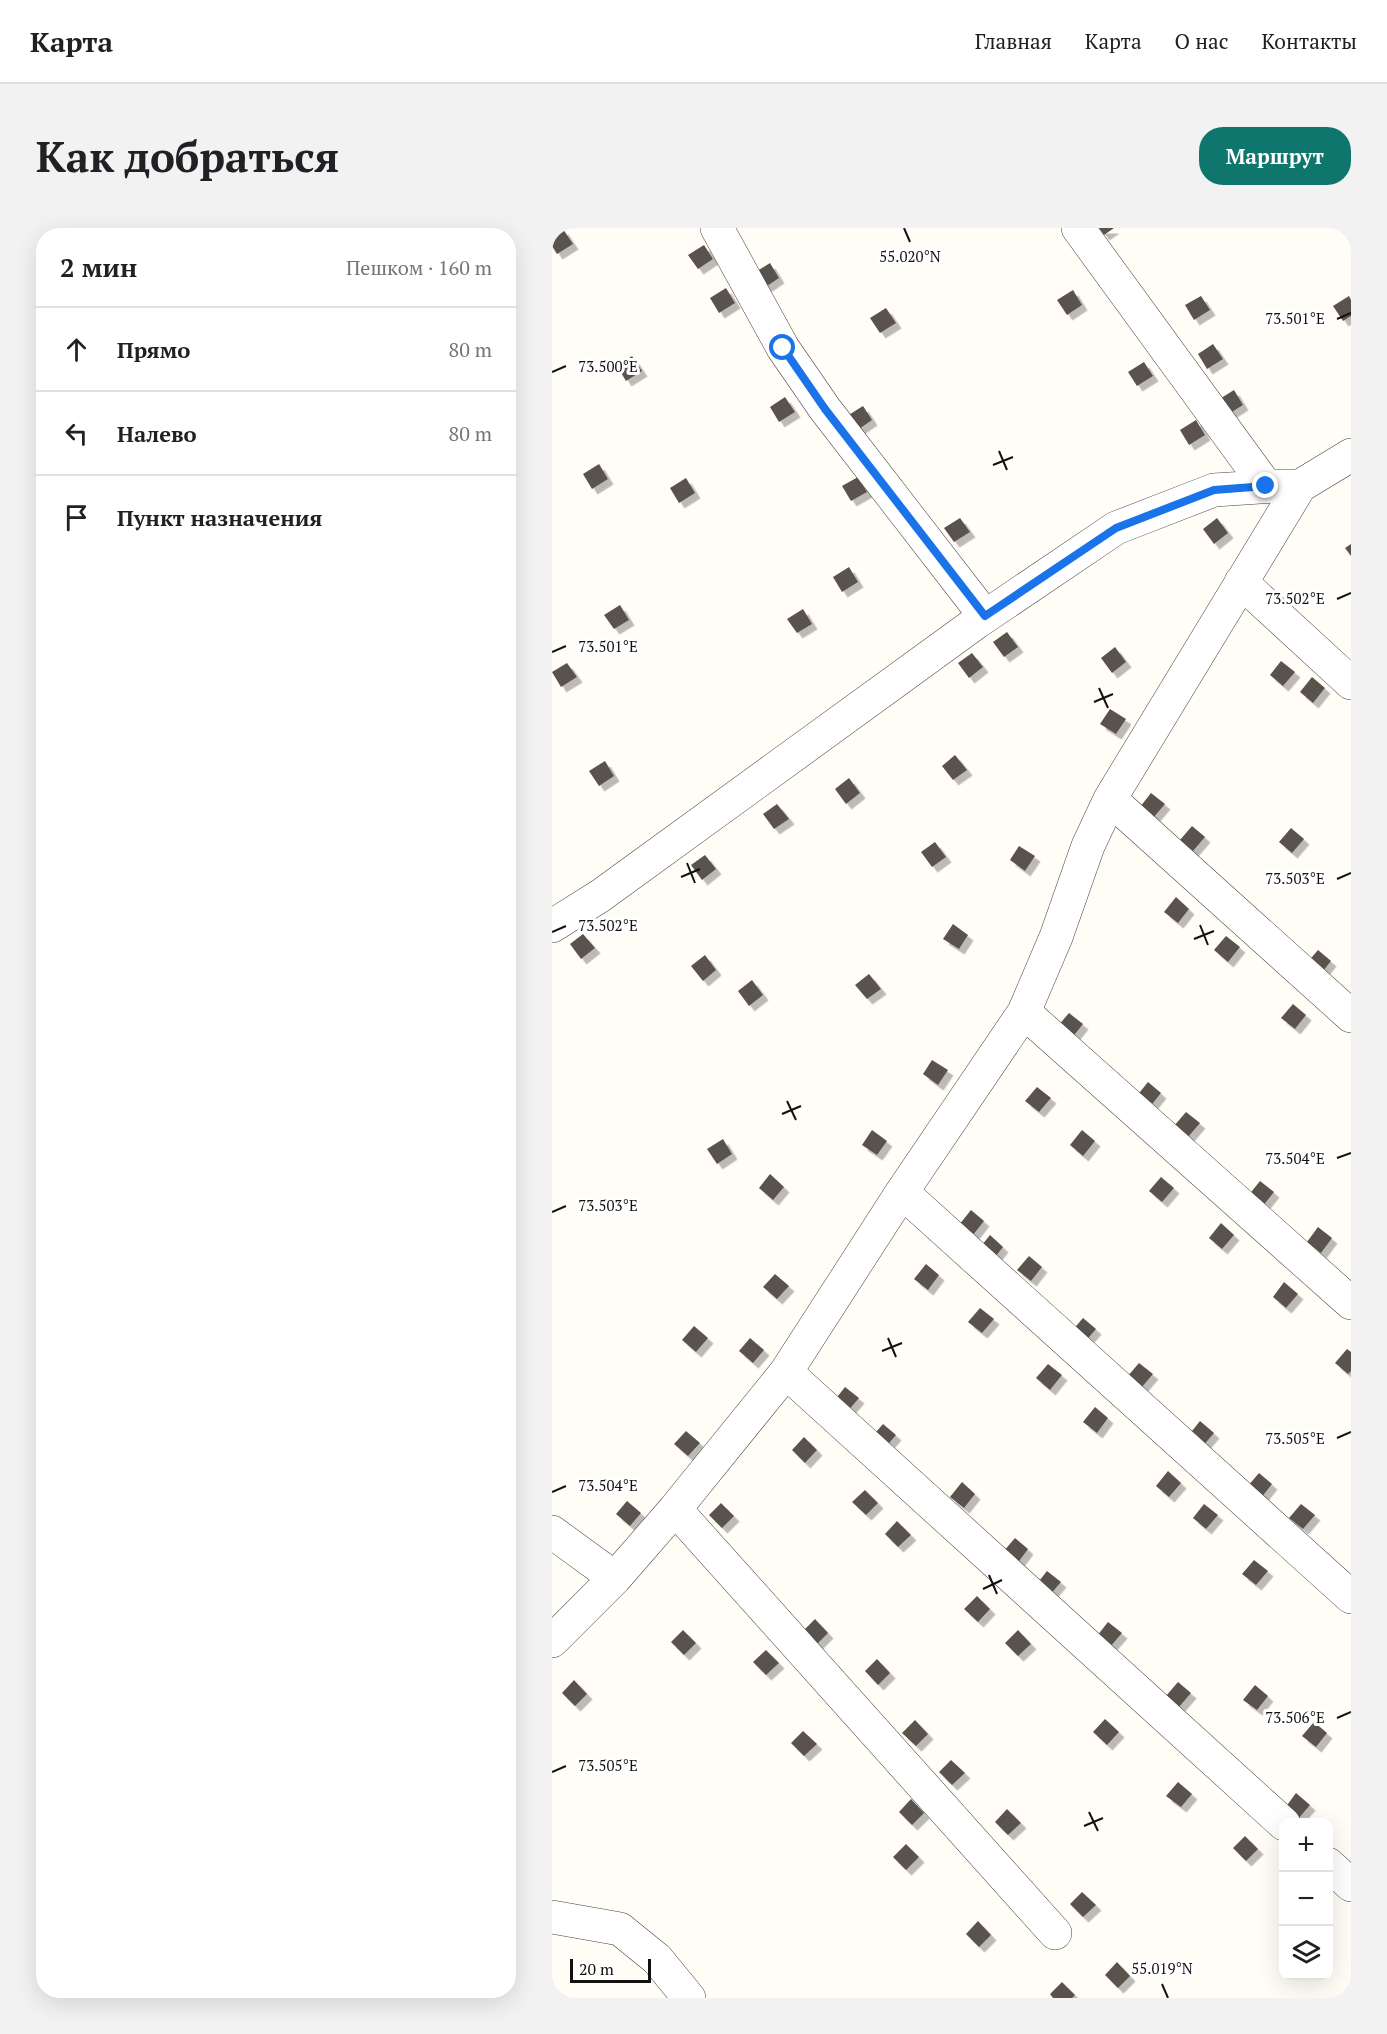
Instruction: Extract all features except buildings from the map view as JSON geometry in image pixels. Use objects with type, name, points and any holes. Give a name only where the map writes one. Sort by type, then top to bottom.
[{"type":"street","points":[[717,228],[783,348],[825,409],[985,616]]},
{"type":"street","points":[[1078,228],[1266,486]]},
{"type":"street","points":[[552,1641],[615,1578],[675,1509],[786,1372],[902,1192],[1024,1012],[1056,937],[1088,846],[1110,800],[1300,486],[1351,455]]},
{"type":"street","points":[[552,926],[600,896],[985,616],[1116,528],[1214,490],[1300,486]]},
{"type":"street","points":[[1241,582],[1351,683]]},
{"type":"street","points":[[1110,800],[1351,1016]]},
{"type":"street","points":[[1024,1012],[1351,1303]]},
{"type":"street","points":[[902,1192],[1351,1597]]},
{"type":"street","points":[[786,1372],[1279,1819]]},
{"type":"street","points":[[675,1509],[1055,1933]]},
{"type":"street","points":[[552,1532],[615,1578]]},
{"type":"street","points":[[1333,1868],[1351,1885]]},
{"type":"street","points":[[552,1917],[620,1929],[657,1959],[689,1998]]},
{"type":"route","points":[[783,348],[825,409],[985,616],[1116,528],[1214,490],[1266,486]]}]
